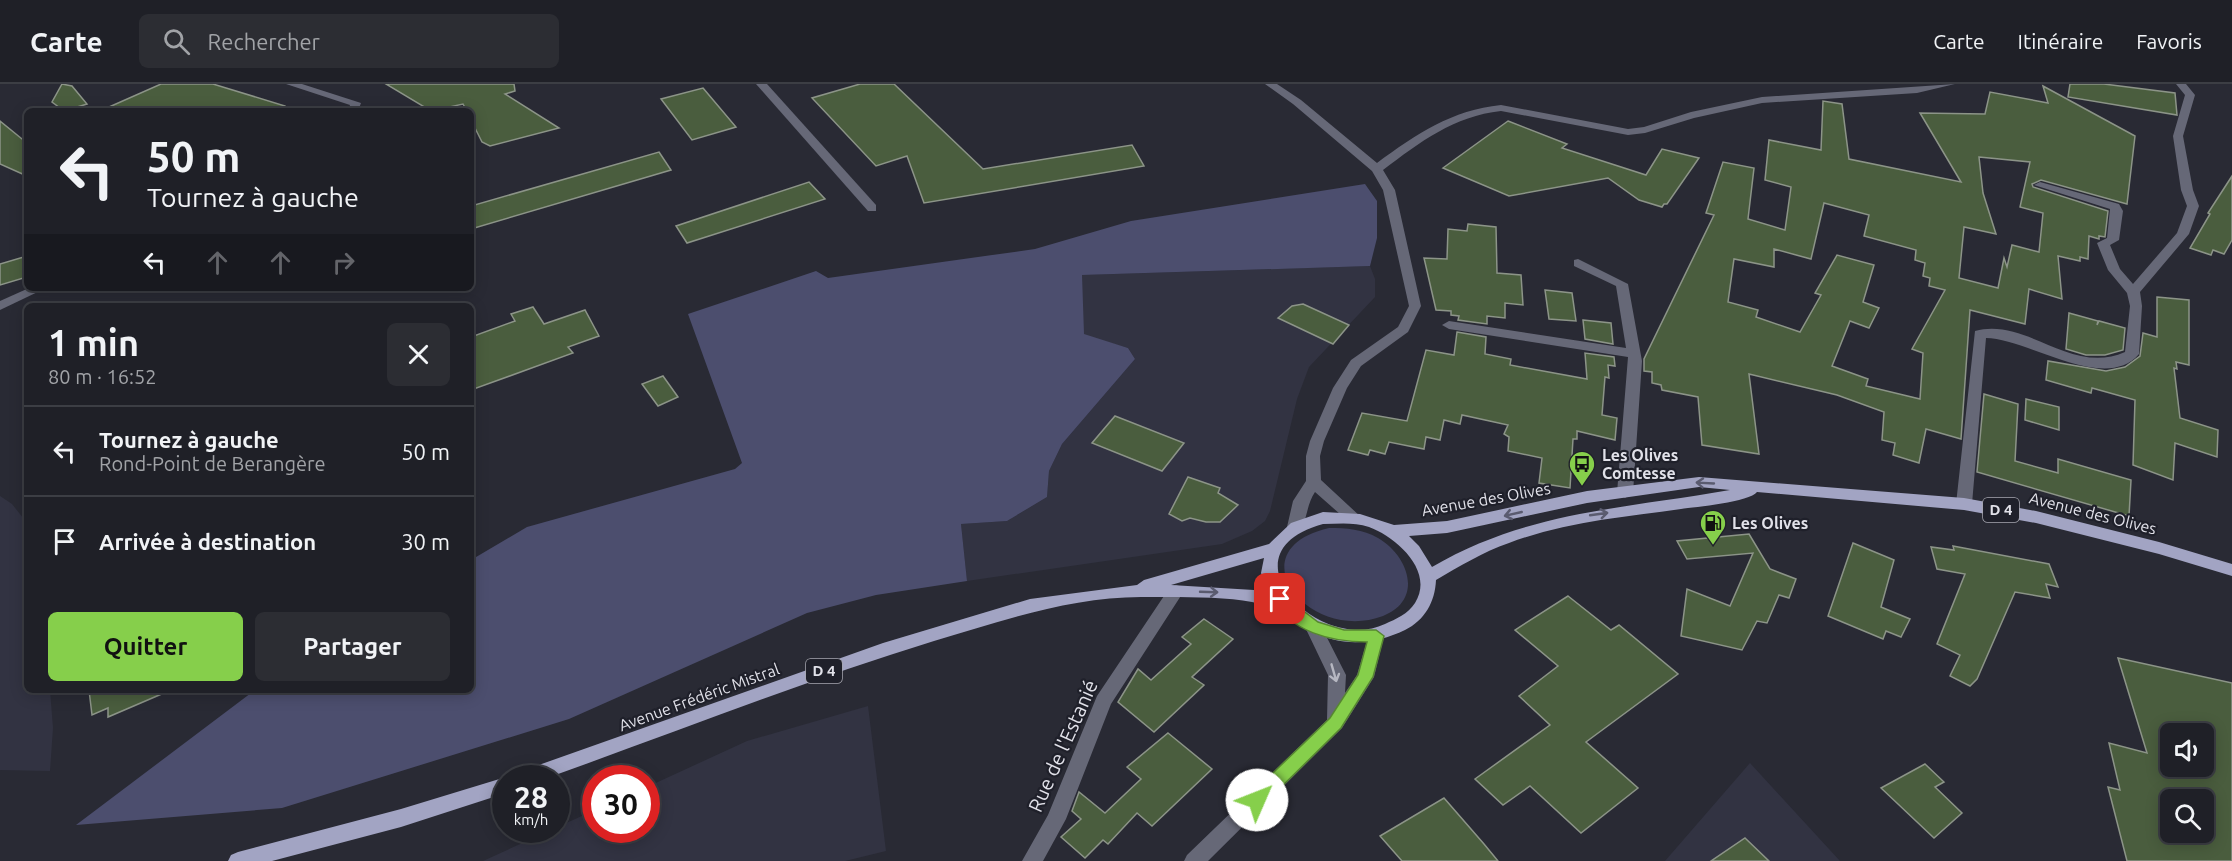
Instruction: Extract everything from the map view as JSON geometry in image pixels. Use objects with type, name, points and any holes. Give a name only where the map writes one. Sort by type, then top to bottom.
[{"type":"main road","name":"Avenue des Olives","points":[[1393,531],[1466,524],[1587,497],[1699,482],[1763,489],[1892,496],[1964,504],[2036,517],[2159,548],[2232,570]]},
{"type":"main road","name":"Avenue des Olives","points":[[1428,577],[1460,555],[1535,527],[1592,514],[1709,500],[1763,489]]},
{"type":"main road","points":[[1323,518],[1354,518],[1393,531],[1410,544],[1422,560],[1428,577],[1427,597],[1417,615],[1400,628],[1376,636],[1344,636],[1313,627],[1287,609],[1274,589],[1269,568],[1274,549],[1295,527],[1323,518]]},
{"type":"main road","name":"Avenue Frédéric Mistral","points":[[1129,591],[1274,549]]},
{"type":"main road","name":"Avenue Frédéric Mistral","points":[[562,765],[883,650],[1030,605],[1129,591],[1176,591],[1254,596],[1287,609]]},
{"type":"main road","points":[[238,861],[401,818],[492,789]]},
{"type":"street","points":[[291,84],[356,103],[354,108]]},
{"type":"street","points":[[761,84],[872,208]]},
{"type":"street","points":[[1270,84],[1297,102],[1377,169],[1389,190],[1415,306],[1403,329],[1356,363],[1340,388],[1317,441],[1313,456],[1314,482],[1301,501],[1295,527]]},
{"type":"street","points":[[1377,169],[1433,127],[1484,109],[1501,108],[1628,132],[1645,130],[1691,115],[1762,100],[1917,90],[1950,84]]},
{"type":"street","points":[[2133,292],[2183,234],[2193,206],[2187,190],[2178,136],[2190,95],[2181,84]]},
{"type":"street","points":[[1964,504],[1980,334],[2003,336],[2081,361],[2106,364],[2123,361],[2132,354],[2136,306],[2133,292],[2114,270],[2103,243],[2114,240],[2117,211],[2115,207],[2040,185]]},
{"type":"street","points":[[1578,263],[1622,284],[1634,354],[1625,493]]},
{"type":"street","points":[[0,306],[33,291]]},
{"type":"street","points":[[1449,325],[1634,354]]},
{"type":"street","points":[[1314,482],[1354,518]]},
{"type":"street","name":"Rue de l'Estanié","points":[[1032,861],[1056,819],[1103,701],[1176,591]]},
{"type":"street","points":[[1313,627],[1337,675],[1336,723]]},
{"type":"street","points":[[1194,861],[1336,723],[1365,677],[1376,636]]},
{"type":"shaded area","points":[[1365,184],[1377,201],[1377,238],[1370,266],[1082,275],[1084,334],[1128,348],[1135,359],[1062,444],[1049,471],[1047,497],[1007,521],[961,524],[967,581],[876,595],[807,613],[569,719],[282,808],[76,825],[251,693],[474,693],[474,558],[527,527],[735,469],[742,463],[688,314],[816,271],[828,278],[1035,249],[1131,221]]},
{"type":"shaded area","points":[[1370,266],[1375,279],[1375,297],[1309,367],[1297,399],[1270,511],[1265,521],[1252,531],[1222,544],[967,581],[961,524],[1007,521],[1047,497],[1049,471],[1062,444],[1135,359],[1128,348],[1083,335],[1081,275]]},
{"type":"shaded area","points":[[0,496],[12,504],[24,519],[24,693],[50,693],[53,728],[50,771],[0,770]]},
{"type":"shaded area","points":[[1329,528],[1342,528],[1372,535],[1389,546],[1398,556],[1408,578],[1408,589],[1404,600],[1396,609],[1383,616],[1356,621],[1330,617],[1308,606],[1293,591],[1285,573],[1287,555],[1301,539]]},
{"type":"shaded area","points":[[868,706],[886,851],[845,861],[483,861],[523,843],[570,843],[570,821],[582,816],[582,843],[660,843],[660,781],[747,741]]},
{"type":"shaded area","points":[[1750,763],[1840,861],[1665,861]]},
{"type":"building","points":[[62,84],[72,86],[87,104],[74,108],[60,108],[52,102]]},
{"type":"building","points":[[161,84],[213,84],[285,106],[285,108],[107,108]]},
{"type":"building","points":[[386,84],[514,84],[515,91],[505,94],[559,128],[490,146],[482,142],[474,126],[474,108],[465,108],[463,104],[445,108],[426,108]]},
{"type":"building","points":[[860,84],[894,84],[983,169],[1132,145],[1144,166],[924,203],[907,156],[876,166],[812,98]]},
{"type":"building","points":[[2070,84],[2104,84],[2175,93],[2177,115],[2068,97]]},
{"type":"building","points":[[2043,86],[2135,136],[2127,204],[2041,180],[2032,184],[2033,187],[2108,211],[2105,237],[2099,236],[2099,239],[2089,236],[2088,259],[2080,257],[2080,261],[2058,256],[2062,299],[2029,289],[2025,324],[1970,310],[1961,439],[1926,429],[1919,463],[1893,455],[1895,443],[1882,440],[1884,412],[1837,395],[1749,374],[1759,454],[1702,445],[1698,397],[1662,390],[1661,385],[1652,383],[1652,372],[1644,371],[1644,359],[1714,215],[1706,213],[1723,162],[1754,168],[1748,219],[1785,230],[1791,187],[1765,180],[1769,140],[1821,150],[1823,101],[1842,104],[1849,159],[1961,182],[1920,113],[1985,114],[1990,92],[2048,103]],"holes":[[[1979,157],[2030,162],[2020,207],[2043,213],[2039,252],[2012,245],[2007,267],[2004,258],[1998,288],[1959,278],[1964,227],[1996,234],[1983,193]],[[1824,203],[1869,215],[1864,236],[1916,250],[1915,260],[1925,263],[1923,276],[1930,278],[1929,286],[1945,290],[1912,349],[1923,353],[1920,399],[1866,386],[1868,379],[1832,366],[1850,321],[1869,328],[1879,308],[1863,302],[1874,265],[1837,255],[1815,293],[1821,295],[1800,332],[1756,317],[1758,310],[1728,302],[1734,259],[1774,267],[1774,249],[1811,259]]]},
{"type":"building","points":[[703,88],[736,127],[692,140],[661,99]]},
{"type":"building","points":[[0,121],[24,141],[24,175],[0,164]]},
{"type":"building","points":[[1508,121],[1567,144],[1562,148],[1646,175],[1662,149],[1699,158],[1667,204],[1662,207],[1639,200],[1608,178],[1509,196],[1443,168]]},
{"type":"building","points":[[659,152],[671,170],[474,228],[474,205]]},
{"type":"building","points":[[2232,176],[2232,240],[2224,254],[2213,250],[2211,255],[2190,248],[2210,214],[2208,213]]},
{"type":"building","points":[[809,182],[825,199],[687,243],[676,226]]},
{"type":"building","points":[[1468,224],[1496,227],[1497,273],[1521,275],[1523,305],[1505,303],[1505,318],[1487,316],[1487,324],[1458,320],[1459,316],[1451,315],[1451,311],[1436,310],[1424,258],[1447,259],[1448,229],[1467,231]]},
{"type":"building","points":[[24,257],[24,278],[0,285],[0,264]]},
{"type":"building","points":[[1545,290],[1572,293],[1576,321],[1549,319]]},
{"type":"building","points":[[2157,297],[2189,300],[2189,365],[2176,362],[2177,369],[2174,368],[2180,418],[2218,430],[2217,457],[2175,443],[2173,480],[2133,465],[2135,400],[2092,388],[2091,393],[2046,380],[2048,361],[2106,371],[2125,367],[2140,356],[2143,333],[2157,337]]},
{"type":"building","points":[[1303,304],[1349,325],[1333,344],[1278,318],[1292,306]]},
{"type":"building","points":[[533,307],[544,324],[585,310],[599,336],[568,347],[573,353],[474,389],[474,336],[515,321],[511,314]]},
{"type":"building","points":[[2069,313],[2098,321],[2097,325],[2099,321],[2125,328],[2123,350],[2105,355],[2086,355],[2066,349]]},
{"type":"building","points":[[1583,320],[1611,323],[1613,344],[1585,339]]},
{"type":"building","points":[[1457,332],[1486,337],[1485,354],[1511,359],[1510,365],[1587,379],[1585,353],[1614,357],[1615,366],[1608,365],[1609,378],[1605,377],[1602,415],[1617,418],[1615,440],[1577,431],[1577,439],[1573,439],[1570,488],[1539,483],[1542,458],[1508,451],[1509,437],[1504,434],[1508,425],[1462,415],[1460,424],[1444,420],[1440,440],[1426,437],[1424,449],[1389,442],[1385,454],[1370,450],[1368,455],[1348,450],[1362,413],[1407,421],[1426,350],[1454,355]]},
{"type":"building","points":[[663,376],[678,397],[658,406],[642,384]]},
{"type":"building","points":[[1984,394],[2018,404],[2015,461],[2058,473],[2058,459],[2131,480],[2129,516],[1977,472]]},
{"type":"building","points":[[2026,399],[2059,407],[2059,430],[2025,420]]},
{"type":"building","points":[[1115,416],[1184,443],[1162,471],[1092,443]]},
{"type":"building","points":[[1188,477],[1220,488],[1218,493],[1238,505],[1220,522],[1206,522],[1190,518],[1182,521],[1169,514]]},
{"type":"building","points":[[1749,534],[1770,569],[1796,579],[1789,598],[1779,595],[1767,623],[1757,621],[1742,650],[1681,636],[1687,589],[1730,606],[1753,553],[1687,559],[1677,541]]},
{"type":"building","points":[[1853,543],[1894,560],[1881,607],[1910,619],[1901,637],[1886,631],[1883,639],[1828,616]]},
{"type":"building","points":[[1953,546],[2049,564],[2058,587],[2046,584],[2050,598],[2015,592],[1977,679],[1970,686],[1950,676],[1960,655],[1937,644],[1965,574],[1937,569],[1931,547],[1954,550]]},
{"type":"building","points":[[1568,596],[1611,630],[1619,625],[1678,674],[1586,742],[1638,788],[1581,833],[1530,786],[1503,805],[1475,779],[1550,725],[1519,696],[1558,666],[1515,630]]},
{"type":"building","points":[[1204,619],[1233,639],[1192,677],[1204,685],[1154,732],[1118,702],[1138,669],[1151,680],[1191,644],[1182,637]]},
{"type":"building","points":[[2118,658],[2232,683],[2232,861],[2127,861],[2108,787],[2120,790],[2109,743],[2147,753]]},
{"type":"building","points":[[89,693],[164,693],[108,717],[108,708],[92,715]]},
{"type":"building","points":[[1168,733],[1212,769],[1152,826],[1137,813],[1108,844],[1103,840],[1085,858],[1061,837],[1081,819],[1072,811],[1079,792],[1105,813],[1141,779],[1127,767]]},
{"type":"building","points":[[1925,764],[1944,782],[1935,787],[1962,813],[1934,838],[1881,788]]},
{"type":"building","points":[[1444,798],[1498,861],[1402,861],[1380,836]]},
{"type":"building","points":[[1745,838],[1769,861],[1711,861]]},
{"type":"place","name":"Les Olives Comtesse","points":[[1582,487]]},
{"type":"place","name":"Les Olives","points":[[1713,546]]},
{"type":"route","points":[[1257,800],[1336,723],[1365,677],[1376,636],[1344,636],[1313,627],[1287,609],[1280,599]]}]
